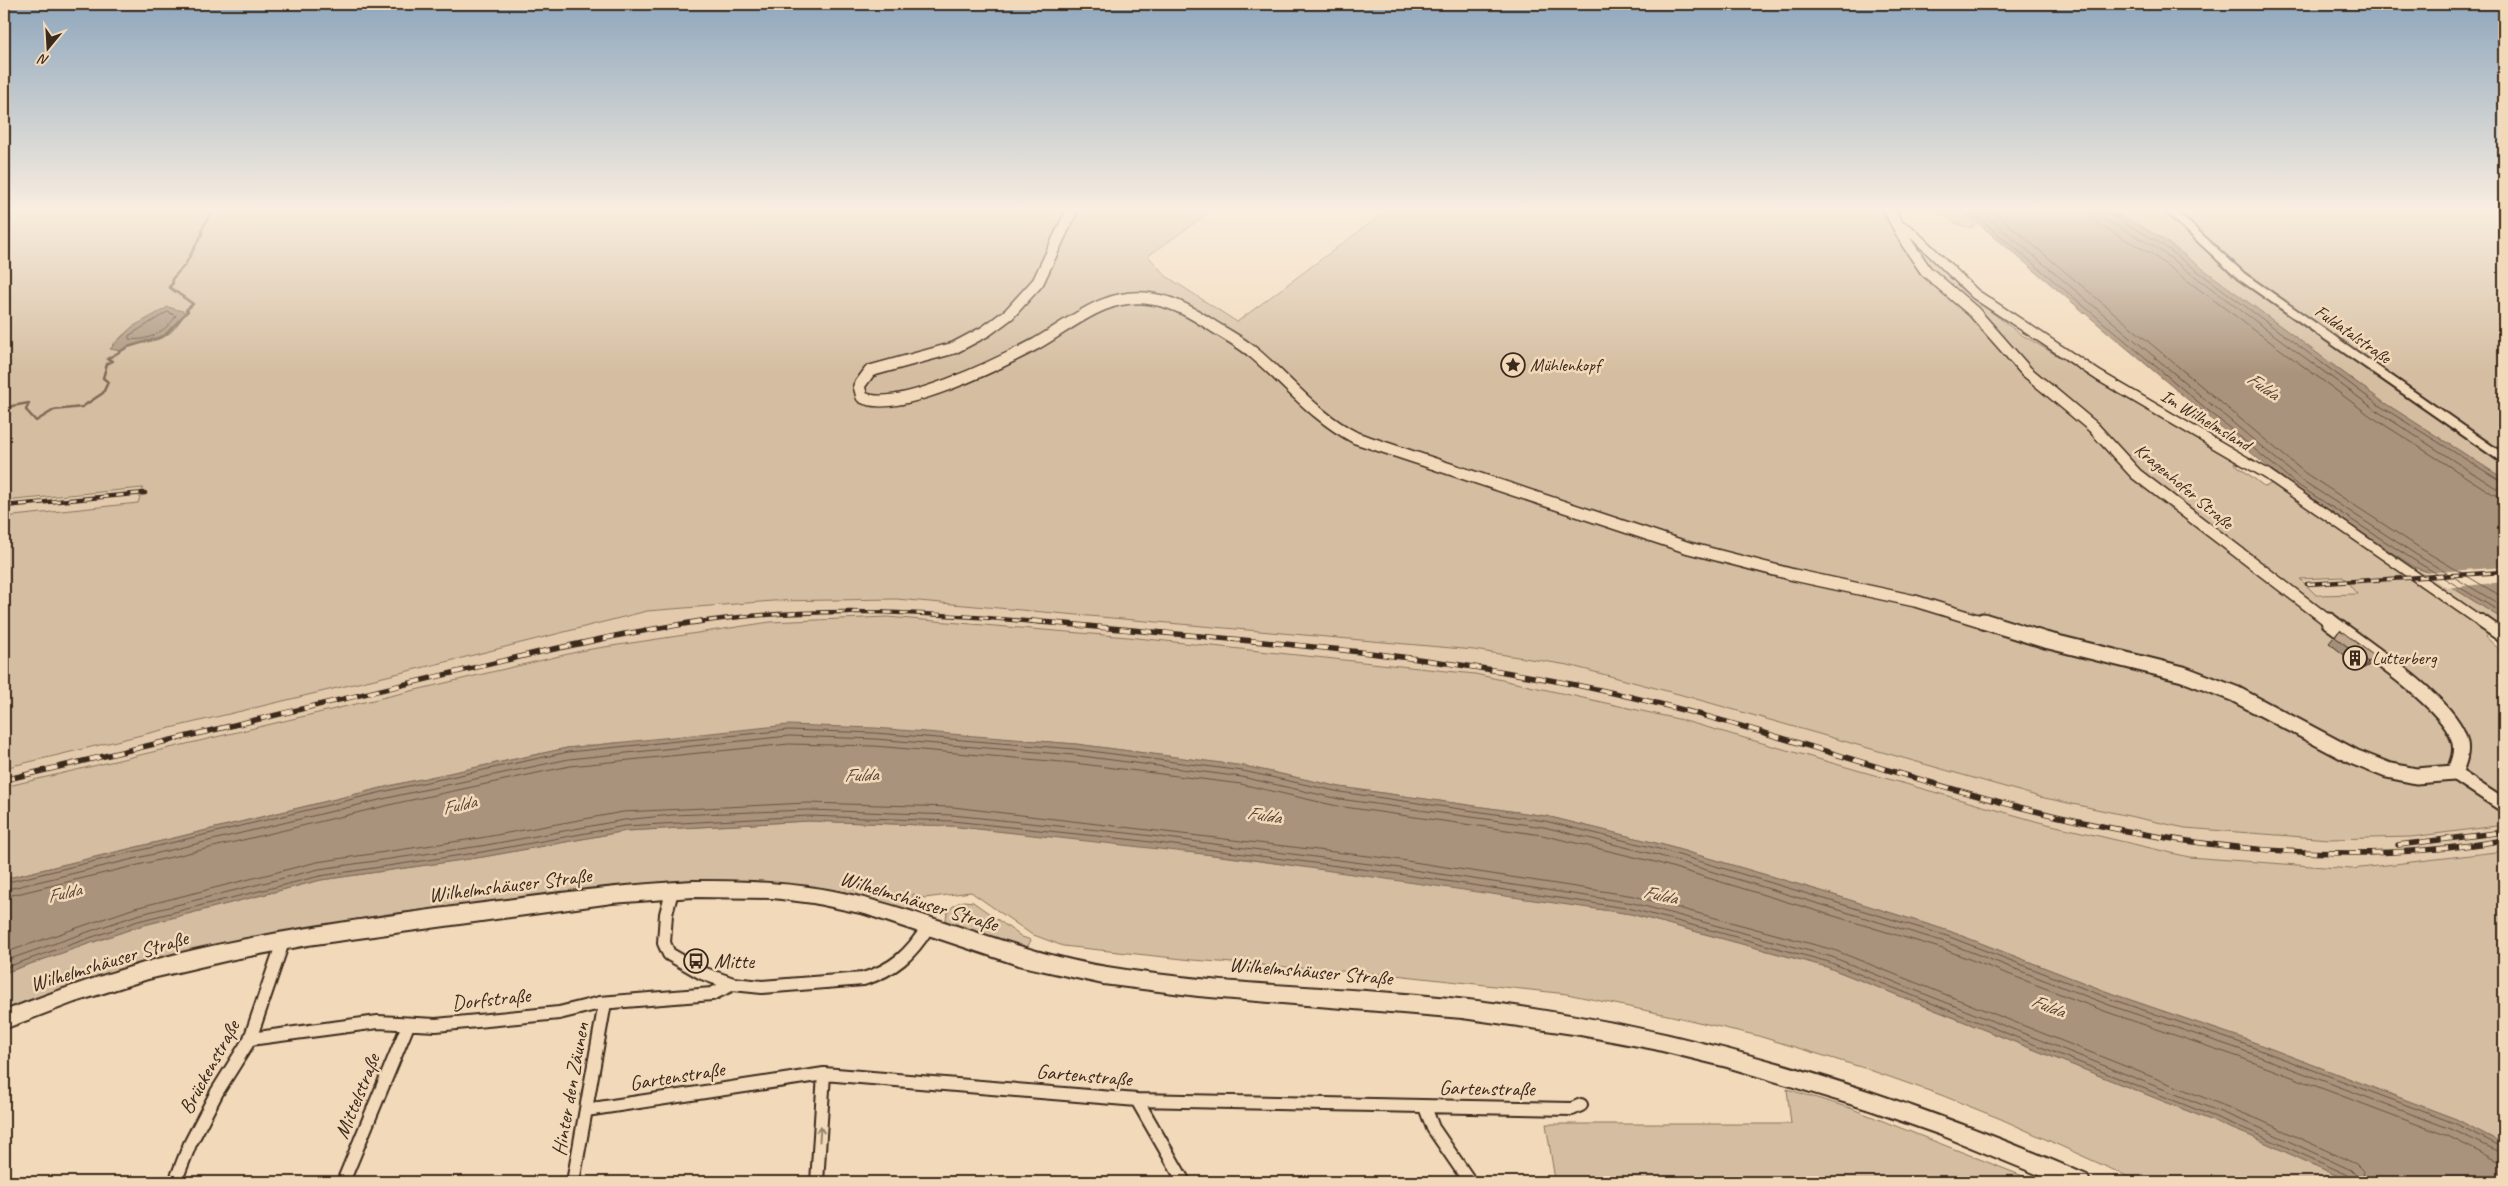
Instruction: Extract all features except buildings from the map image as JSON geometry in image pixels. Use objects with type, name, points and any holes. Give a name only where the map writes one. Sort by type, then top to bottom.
[{"type":"main road","name":"Fuldatalstraße","points":[[2227,263],[2241,276],[2504,460]]},
{"type":"main road","name":"Wilhelmshäuser Straße","points":[[4,1020],[86,990],[155,969],[283,942],[405,922],[561,901],[672,891],[759,890],[818,896],[872,908],[1025,958],[1124,978],[1500,1013],[1609,1031],[1707,1052],[1790,1074],[1883,1104],[1996,1147],[2080,1182]]},
{"type":"street","points":[[1047,263],[1038,282],[1021,303],[986,331],[954,348],[870,371],[860,381],[858,391],[861,397],[870,401],[883,402],[918,394],[949,383],[1035,344],[1098,307],[1125,298],[1159,299],[1177,305],[1236,340],[1254,353],[1318,416],[1333,427],[1356,438],[1689,548],[1794,575],[1915,601],[2045,640],[2183,674],[2235,694],[2336,748],[2387,770],[2416,776],[2454,773],[2504,806]]},
{"type":"street","name":"Kragenhofer Straße","points":[[1920,263],[1926,271],[1974,312],[2026,371],[2093,427],[2136,474],[2400,676],[2436,706],[2452,723],[2460,738],[2462,754],[2454,773]]},
{"type":"street","name":"Im Wilhelmsland","points":[[1943,263],[1975,294],[2099,376],[2183,423],[2267,474],[2504,636]]},
{"type":"street","points":[[672,891],[666,914],[664,943],[669,954],[690,967],[732,984],[762,987],[863,979],[879,975],[904,961],[928,927]]},
{"type":"street","name":"Brückenstraße","points":[[175,1182],[190,1144],[217,1092],[250,1039],[283,942]]},
{"type":"street","name":"Dorfstraße","points":[[250,1039],[378,1022],[436,1025],[558,1013],[605,1003],[712,994],[732,984]]},
{"type":"street","name":"Hinter den Zäunen","points":[[574,1182],[605,1003]]},
{"type":"street","name":"Mittelstraße","points":[[344,1182],[408,1025]]},
{"type":"street","points":[[817,1182],[824,1074]]},
{"type":"street","name":"Gartenstraße","points":[[586,1110],[824,1074],[1137,1100],[1425,1108],[1572,1109],[1581,1105]]},
{"type":"street","points":[[1137,1100],[1184,1182]]},
{"type":"street","points":[[1425,1108],[1433,1128],[1470,1182]]},
{"type":"shaded area","points":[[4,263],[1155,263],[1166,276],[1237,322],[1316,263],[1936,263],[1962,290],[2022,335],[2236,460],[2234,463],[2265,487],[2274,482],[2270,467],[2293,488],[2414,567],[2428,572],[2504,620],[2486,637],[2504,654],[2504,825],[2412,837],[2329,839],[2185,828],[2040,797],[1682,695],[1568,665],[1474,650],[896,599],[773,601],[647,611],[458,659],[4,768],[4,517],[138,503],[143,488],[4,501]],"holes":[[[132,327],[159,339],[131,345],[121,351],[112,345]],[[2343,577],[2357,594],[2316,595],[2300,579]]]},
{"type":"shaded area","points":[[2196,263],[2504,263],[2504,479],[2383,402]]},
{"type":"shaded area","points":[[144,488],[138,503],[4,517],[4,501]]},
{"type":"shaded area","points":[[2344,577],[2358,594],[2316,595],[2299,578]]},
{"type":"shaded area","points":[[896,599],[1475,650],[1568,665],[1682,695],[2040,797],[2185,828],[2329,839],[2412,837],[2504,825],[2504,851],[2352,869],[2189,857],[2039,822],[1678,719],[1475,674],[1128,637],[770,622],[585,650],[4,787],[4,768],[458,659],[647,611],[773,601]]},
{"type":"shaded area","points":[[887,617],[1128,637],[1475,674],[1678,719],[2039,822],[2189,857],[2352,869],[2504,851],[2504,1144],[2456,1119],[2245,1039],[2113,994],[1949,931],[1660,844],[1546,816],[1340,787],[1244,766],[1076,744],[997,738],[615,743],[567,748],[398,784],[4,879],[4,787],[585,650],[770,622]]},
{"type":"shaded area","points":[[808,821],[951,826],[1134,845],[1392,878],[1631,914],[1827,967],[2253,1137],[2351,1182],[2140,1182],[2001,1119],[1941,1095],[1864,1068],[1755,1035],[1567,994],[1395,975],[1192,960],[1063,946],[1031,934],[971,892],[925,898],[913,894],[912,910],[851,894],[779,883],[676,883],[387,914],[282,932],[172,957],[169,955],[4,1013],[4,973],[140,926],[321,880],[483,857],[626,831]]},
{"type":"shaded area","points":[[964,901],[973,902],[1022,937],[1031,940],[1027,948],[946,922],[947,914],[951,908]]},
{"type":"shaded area","points":[[1787,1089],[1850,1108],[2038,1182],[1531,1182],[1555,1180],[1546,1124],[1791,1124]]},
{"type":"water","name":"Fulda","points":[[2026,263],[2196,263],[2383,402],[2504,479],[2504,620],[2428,572],[2414,567],[2293,488]]},
{"type":"water","points":[[168,307],[186,312],[174,329],[166,335],[153,341],[133,345],[121,351],[110,349],[132,327]]},
{"type":"water","name":"Fulda","points":[[788,725],[875,728],[1076,744],[1244,766],[1340,787],[1546,816],[1660,844],[1949,931],[2113,994],[2245,1039],[2456,1119],[2504,1144],[2504,1182],[2351,1182],[2253,1137],[1827,967],[1631,914],[1240,858],[951,826],[808,821],[626,831],[483,857],[321,880],[140,926],[4,973],[4,879],[398,784],[567,748]]},
{"type":"pier","points":[[2504,567],[2504,582],[2447,588],[2424,573]]},
{"type":"waterway","points":[[4,413],[12,406],[29,403],[26,410],[36,421],[54,410],[82,407],[103,393],[108,382],[103,378],[107,364],[113,361],[107,359],[128,347],[164,336],[193,304],[169,287],[173,283],[172,279],[186,263]]},
{"type":"railway","points":[[4,506],[145,493]]},
{"type":"railway","points":[[2307,584],[2504,572]]},
{"type":"railway","points":[[693,623],[737,617],[825,612],[913,613],[1046,623]]},
{"type":"railway","points":[[4,780],[540,652],[625,634],[701,621]]},
{"type":"railway","points":[[1032,621],[1317,647],[1388,655],[1530,676],[1600,690],[1707,717],[1920,780],[2027,809],[2085,823],[2204,843],[2264,850],[2324,853],[2444,848],[2504,840]]},
{"type":"railway","points":[[2398,845],[2504,832]]},
{"type":"place","name":"Mühlenkopf","points":[[1513,365]]},
{"type":"place","name":"Lutterberg","points":[[2355,658]]},
{"type":"place","name":"Mitte","points":[[696,961]]}]
